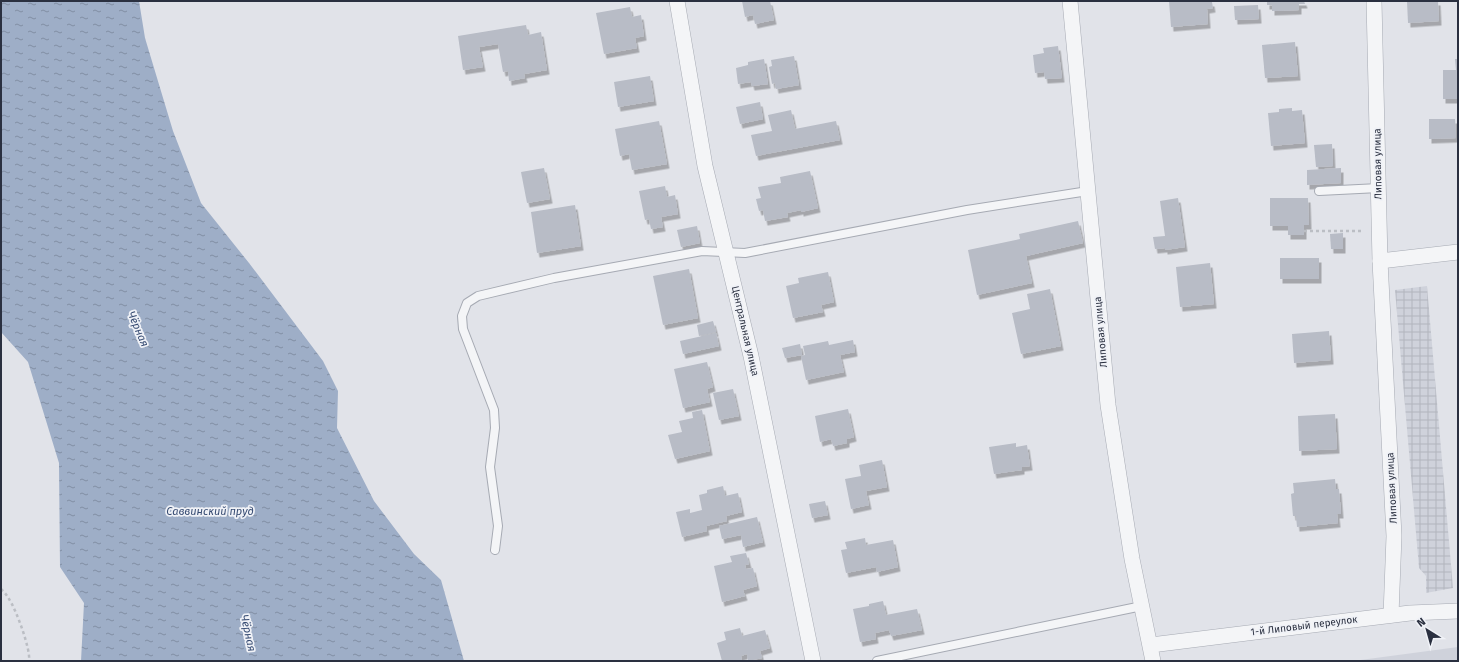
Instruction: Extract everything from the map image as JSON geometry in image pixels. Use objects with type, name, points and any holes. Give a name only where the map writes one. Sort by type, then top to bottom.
[{"type":"street","name":"Центральная улица","points":[[677,1],[705,166],[753,364],[813,661]]},
{"type":"street","name":"Липовая улица","points":[[1070,1],[1108,406],[1132,558],[1153,661]]},
{"type":"street","name":"Липовая улица","points":[[1374,1],[1380,261],[1394,536],[1391,615]]},
{"type":"street","points":[[1380,261],[1458,252]]},
{"type":"street","name":"1-й Липовый переулок","points":[[1151,646],[1391,615],[1458,612]]},
{"type":"lane","points":[[1319,191],[1379,188]]},
{"type":"lane","points":[[495,550],[498,526],[490,467],[495,428],[494,410],[463,329],[462,316],[467,303],[478,296],[554,278],[702,250],[745,253],[967,210],[1088,192]]},
{"type":"lane","points":[[877,661],[1142,606]]},
{"type":"path","points":[[1304,231],[1380,231]]},
{"type":"path","points":[[1,589],[9,597],[16,612],[29,658],[28,661]]},
{"type":"shaded area","points":[[1427,286],[1453,588],[1426,593],[1426,576],[1419,568],[1395,290]]},
{"type":"shaded area","points":[[1458,647],[1458,661],[1353,661]]},
{"type":"water","name":"Саввинский пруд","points":[[1,1],[139,1],[145,38],[173,131],[201,203],[249,263],[323,361],[338,391],[337,428],[374,501],[414,554],[441,580],[464,661],[81,661],[84,603],[60,567],[59,463],[28,362],[1,332]]},
{"type":"building","points":[[742,1],[770,1],[774,20],[755,24],[753,15],[745,17]]},
{"type":"building","points":[[1169,1],[1212,2],[1213,8],[1207,9],[1208,24],[1171,27]]},
{"type":"building","points":[[1267,1],[1304,1],[1305,4],[1299,4],[1299,10],[1272,11],[1272,5],[1267,5]]},
{"type":"building","points":[[1407,1],[1438,1],[1439,21],[1408,23]]},
{"type":"building","points":[[1258,5],[1259,19],[1235,20],[1234,6]]},
{"type":"building","points":[[630,7],[632,17],[641,15],[644,36],[635,38],[637,48],[604,54],[596,13]]},
{"type":"building","points":[[526,25],[528,35],[541,32],[547,70],[524,74],[525,78],[509,81],[508,71],[503,72],[498,44],[479,47],[483,67],[463,70],[458,36]]},
{"type":"building","points":[[1295,42],[1298,76],[1265,78],[1262,45]]},
{"type":"building","points":[[1058,46],[1062,78],[1045,79],[1044,72],[1035,73],[1033,55],[1044,53],[1043,48]]},
{"type":"building","points":[[794,56],[799,85],[776,89],[775,83],[772,84],[769,67],[772,66],[771,60]]},
{"type":"building","points":[[764,59],[768,84],[752,86],[751,82],[738,84],[736,68],[748,65],[748,62]]},
{"type":"building","points":[[1455,59],[1458,59],[1458,99],[1443,99],[1443,70],[1456,70]]},
{"type":"building","points":[[650,76],[654,101],[618,107],[614,82]]},
{"type":"building","points":[[760,102],[763,119],[740,124],[736,107]]},
{"type":"building","points":[[1292,108],[1292,111],[1302,110],[1305,143],[1271,146],[1268,113],[1279,112],[1279,109]]},
{"type":"building","points":[[791,110],[795,129],[836,121],[840,140],[756,156],[751,135],[772,131],[768,115]]},
{"type":"building","points":[[1429,119],[1455,119],[1456,138],[1429,139]]},
{"type":"building","points":[[659,121],[667,164],[632,170],[629,154],[620,156],[615,129]]},
{"type":"building","points":[[1332,144],[1333,166],[1316,167],[1314,145]]},
{"type":"building","points":[[544,168],[550,199],[527,203],[521,172]]},
{"type":"building","points":[[1341,168],[1341,183],[1307,185],[1307,170]]},
{"type":"building","points":[[810,171],[818,208],[801,212],[801,210],[787,213],[788,217],[765,221],[763,210],[759,211],[756,199],[761,198],[758,187],[781,183],[780,177]]},
{"type":"building","points":[[665,186],[667,197],[675,195],[678,214],[661,217],[663,227],[651,229],[649,219],[645,220],[639,191]]},
{"type":"building","points":[[1178,198],[1185,247],[1165,250],[1165,248],[1155,249],[1153,237],[1165,236],[1160,201]]},
{"type":"building","points":[[1270,198],[1308,198],[1309,225],[1304,225],[1304,235],[1288,235],[1288,226],[1270,226]]},
{"type":"building","points":[[575,205],[581,246],[537,253],[531,212]]},
{"type":"building","points":[[1078,221],[1083,243],[1026,256],[1032,283],[977,295],[968,250],[1020,239],[1019,234]]},
{"type":"building","points":[[697,226],[700,243],[681,247],[677,230]]},
{"type":"building","points":[[1343,233],[1343,249],[1331,249],[1330,234]]},
{"type":"building","points":[[1280,258],[1319,258],[1319,279],[1280,279]]},
{"type":"building","points":[[1210,263],[1214,304],[1180,307],[1176,267]]},
{"type":"building","points":[[689,269],[698,318],[663,325],[653,276]]},
{"type":"building","points":[[828,272],[834,302],[821,305],[823,312],[793,318],[786,286],[799,283],[798,278]]},
{"type":"building","points":[[1050,289],[1061,346],[1021,354],[1012,313],[1030,309],[1027,294]]},
{"type":"building","points":[[713,321],[716,332],[699,336],[697,325]]},
{"type":"building","points":[[1329,331],[1331,360],[1294,363],[1292,334]]},
{"type":"building","points":[[716,333],[719,346],[683,354],[680,341]]},
{"type":"building","points":[[853,340],[855,352],[840,355],[844,372],[806,380],[801,356],[805,355],[803,346],[828,341],[829,345]]},
{"type":"building","points":[[800,344],[802,355],[785,358],[782,348]]},
{"type":"building","points":[[707,362],[713,387],[707,389],[710,402],[683,408],[674,369]]},
{"type":"building","points":[[733,389],[739,416],[719,420],[713,393]]},
{"type":"building","points":[[848,409],[854,437],[847,439],[847,443],[833,446],[831,439],[820,442],[815,416]]},
{"type":"building","points":[[702,410],[710,451],[675,459],[668,435],[682,432],[679,421],[693,418],[692,412]]},
{"type":"building","points":[[1335,414],[1337,449],[1299,451],[1298,416]]},
{"type":"building","points":[[1016,443],[1016,447],[1027,445],[1030,466],[1022,467],[1022,470],[994,474],[989,447]]},
{"type":"building","points":[[882,460],[887,487],[866,491],[869,505],[851,509],[845,479],[861,476],[859,465]]},
{"type":"building","points":[[1335,479],[1336,489],[1339,489],[1341,514],[1337,514],[1338,523],[1297,527],[1296,516],[1293,516],[1291,494],[1294,493],[1293,483]]},
{"type":"building","points":[[723,486],[725,496],[738,493],[742,512],[726,516],[727,521],[706,526],[707,531],[682,537],[676,512],[690,509],[690,513],[702,510],[699,495],[707,493],[707,490]]},
{"type":"building","points":[[825,501],[828,515],[812,518],[809,504]]},
{"type":"building","points":[[757,517],[763,542],[743,547],[741,535],[722,539],[719,526]]},
{"type":"building","points":[[865,538],[866,545],[893,540],[898,567],[877,572],[876,567],[846,573],[841,550],[847,549],[845,542]]},
{"type":"building","points":[[746,553],[749,564],[745,565],[746,569],[753,568],[757,586],[743,590],[745,596],[722,602],[714,566],[732,562],[730,556]]},
{"type":"building","points":[[883,601],[886,615],[917,609],[922,630],[891,636],[889,630],[875,633],[876,639],[860,642],[853,609],[869,606],[869,604]]},
{"type":"building","points":[[740,628],[742,636],[765,630],[770,648],[760,651],[762,658],[748,661],[747,654],[741,656],[742,661],[722,661],[717,643],[726,640],[724,632]]},
{"type":"water label","name":"Чёрная","points":[[138,329]]},
{"type":"water label","name":"Чёрная","points":[[248,633]]}]
